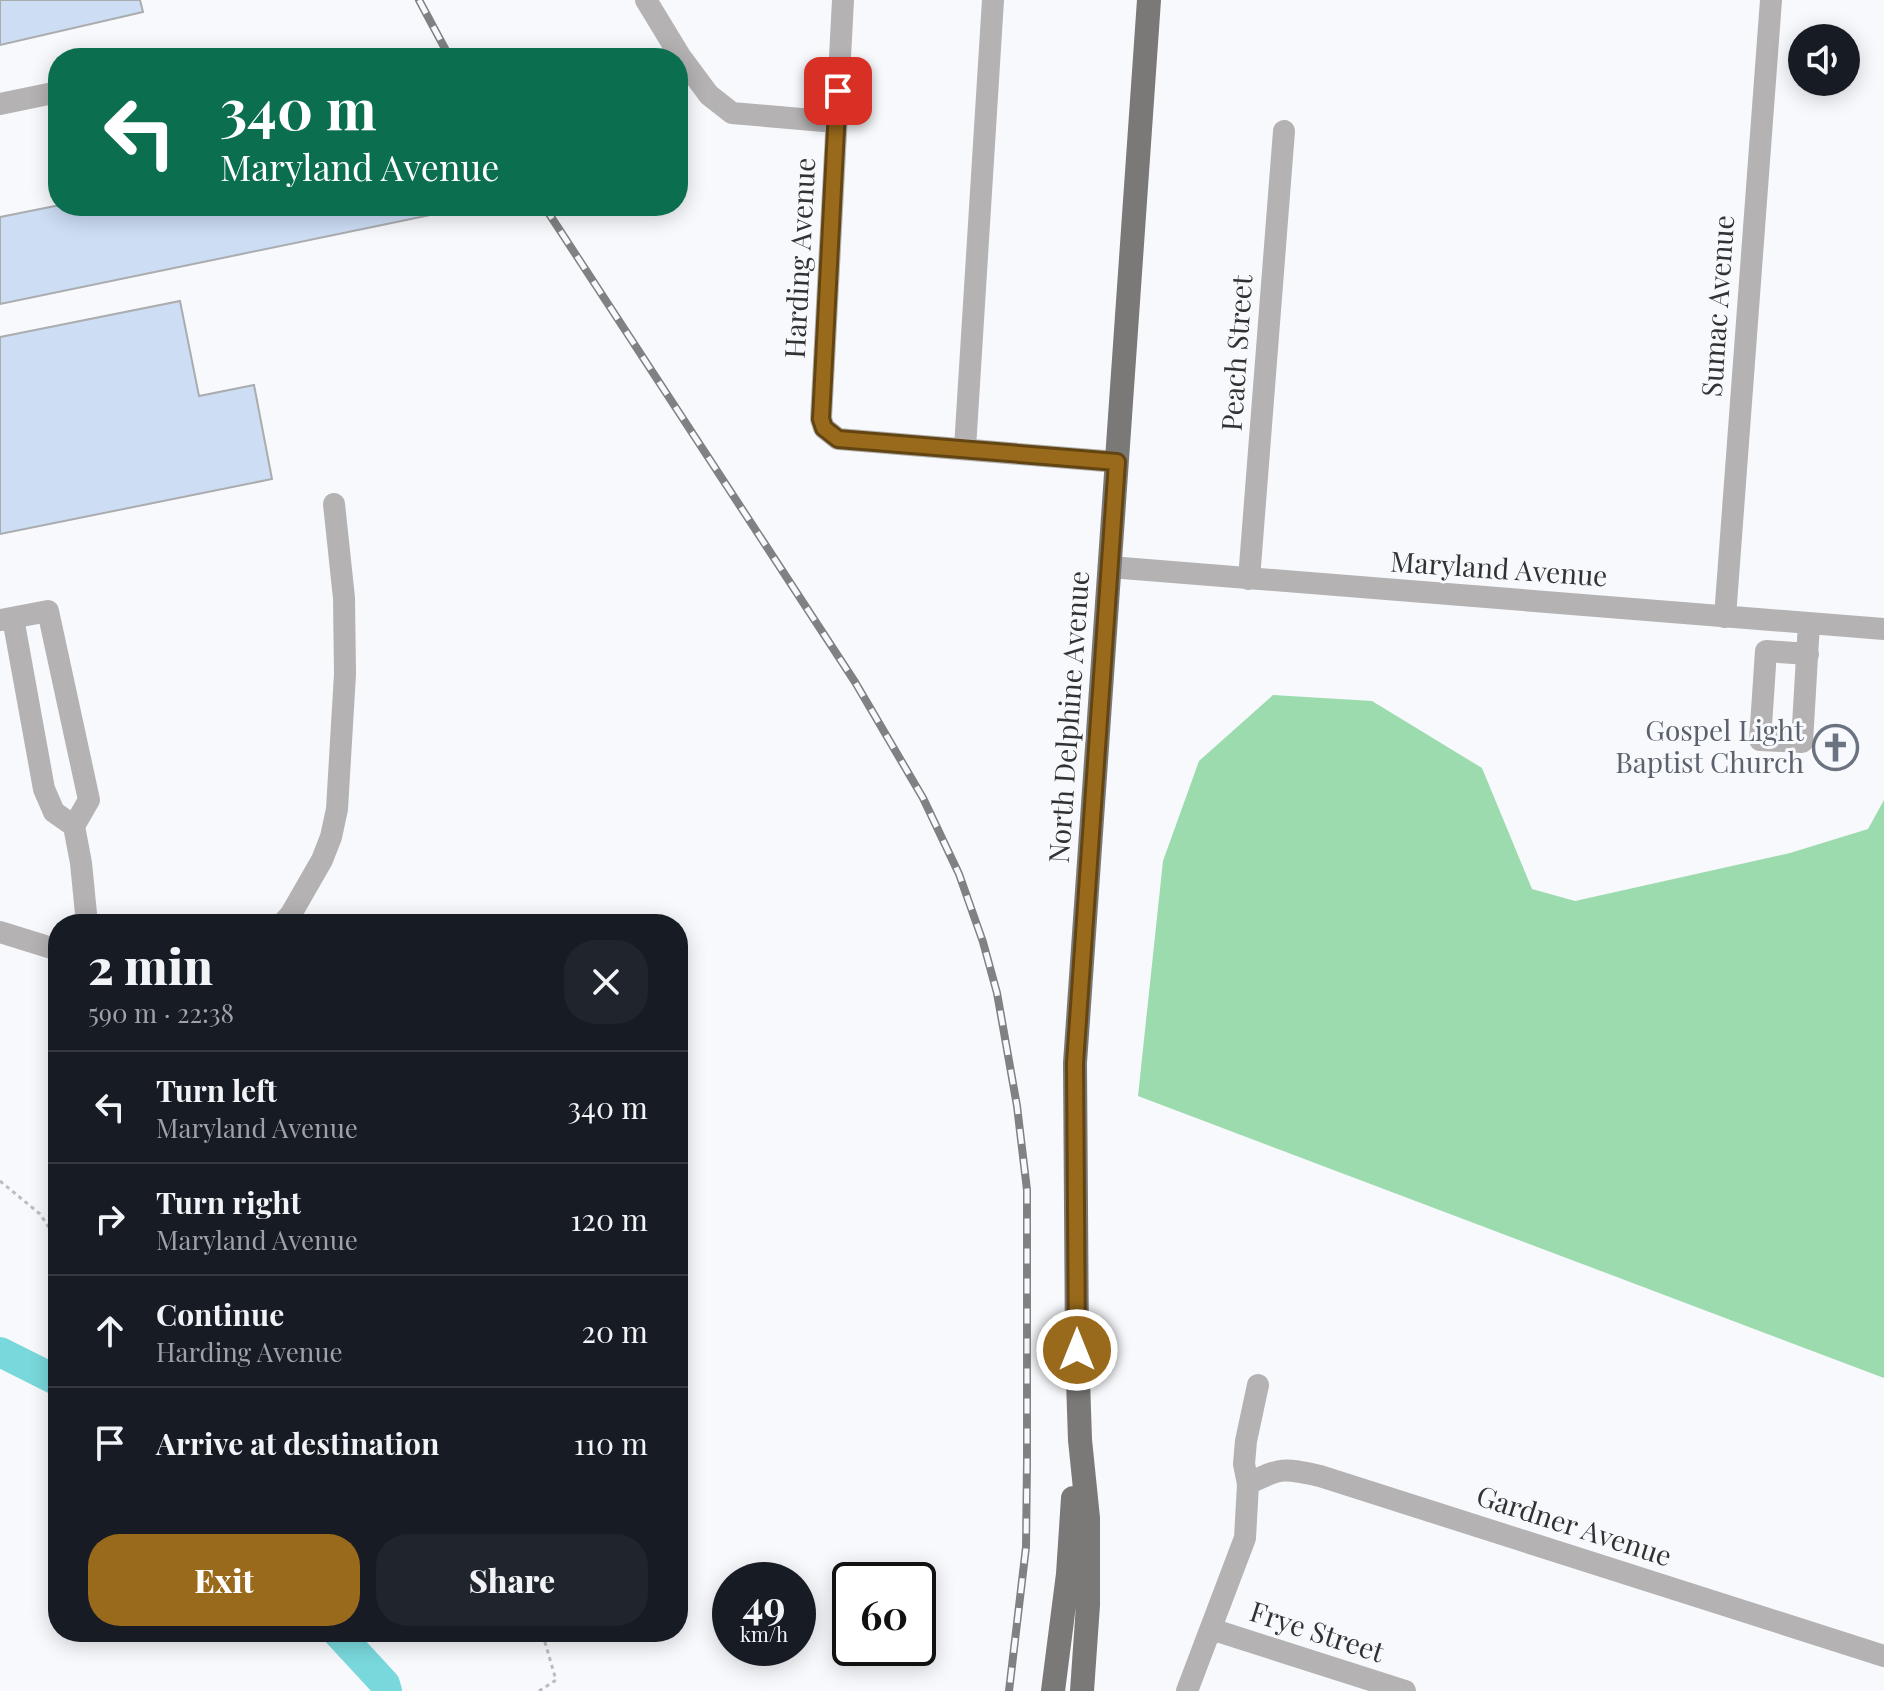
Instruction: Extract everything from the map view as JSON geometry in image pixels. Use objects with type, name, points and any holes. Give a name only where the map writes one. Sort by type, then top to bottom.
[{"type":"main road","name":"North Delphine Avenue","points":[[1082,1691],[1088,1605],[1088,1518],[1080,1440],[1075,1063],[1149,0]]},
{"type":"main road","name":"North Delphine Avenue","points":[[1053,1691],[1068,1574],[1080,1440]]},
{"type":"street","points":[[646,0],[675,48]]},
{"type":"street","name":"Harding Avenue","points":[[843,0],[821,419],[830,435],[838,439],[965,448]]},
{"type":"street","points":[[993,0],[965,448],[1117,462]]},
{"type":"street","name":"Sumac Avenue","points":[[1725,617],[1771,0]]},
{"type":"street","points":[[688,67],[709,95],[732,113],[836,122]]},
{"type":"street","points":[[0,104],[48,94]]},
{"type":"street","name":"Peach Street","points":[[1249,579],[1284,131]]},
{"type":"street","points":[[291,914],[322,860],[337,809],[345,674],[344,598],[334,504]]},
{"type":"street","name":"Maryland Avenue","points":[[1110,567],[1884,629]]},
{"type":"street","points":[[74,826],[54,812],[44,789],[6,619],[48,611],[89,800],[74,826],[86,914]]},
{"type":"street","points":[[1808,654],[1809,623]]},
{"type":"street","points":[[0,932],[48,947]]},
{"type":"street","points":[[1187,1691],[1245,1538],[1248,1484],[1244,1464],[1250,1412],[1258,1385]]},
{"type":"street","name":"Gardner Avenue","points":[[1248,1484],[1276,1470],[1288,1469],[1320,1476],[1884,1656]]},
{"type":"street","name":"Frye Street","points":[[1211,1629],[1405,1691]]},
{"type":"path","points":[[0,1181],[40,1214],[48,1226]]},
{"type":"path","points":[[539,1691],[556,1680],[546,1642]]},
{"type":"green space","points":[[1273,695],[1372,701],[1482,768],[1532,889],[1575,901],[1790,853],[1868,829],[1884,800],[1884,1378],[1138,1096],[1163,861],[1199,761]]},
{"type":"building","points":[[0,0],[140,0],[143,12],[0,45]]},
{"type":"building","points":[[48,207],[48,216],[426,216],[0,304],[0,217]]},
{"type":"building","points":[[180,301],[199,396],[254,385],[272,479],[0,534],[0,337]]},
{"type":"waterway","points":[[0,1352],[48,1376]]},
{"type":"waterway","points":[[346,1642],[385,1684],[387,1691]]},
{"type":"railway","points":[[419,0],[445,48]]},
{"type":"railway","points":[[551,216],[855,682],[923,798],[959,874],[983,942],[997,993],[1017,1106],[1027,1190],[1026,1547],[1009,1691]]},
{"type":"place","name":"Gospel Light Baptist Church","points":[[1835,747]]},
{"type":"route","points":[[838,91],[821,419],[824,428],[838,439],[1117,462],[1075,1063],[1077,1350]]}]
